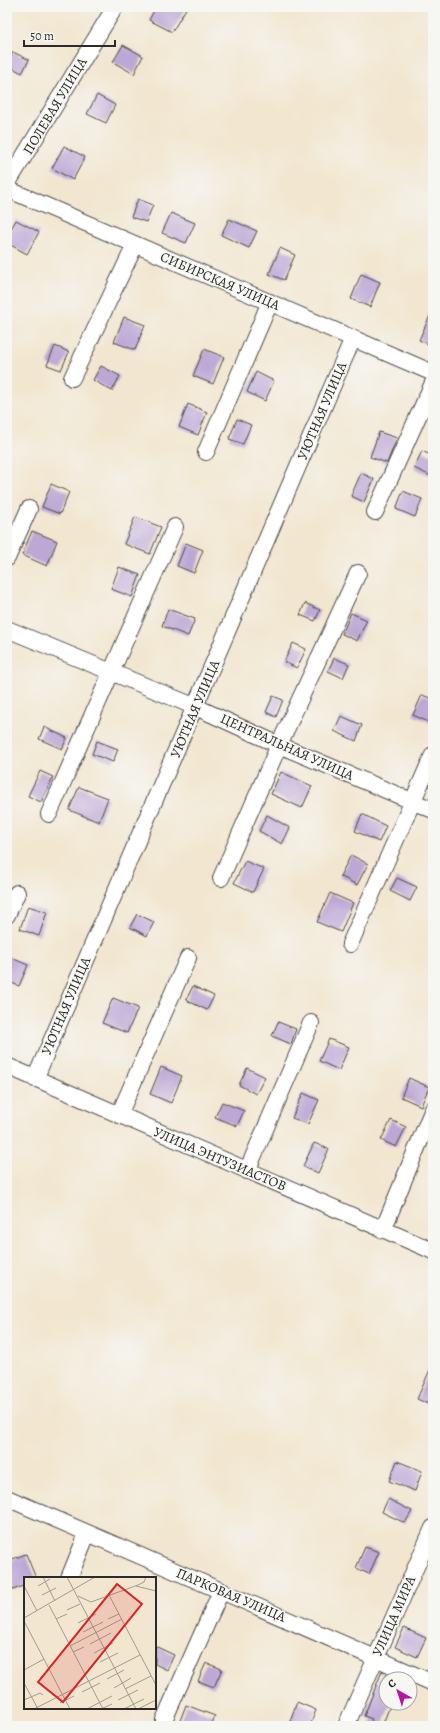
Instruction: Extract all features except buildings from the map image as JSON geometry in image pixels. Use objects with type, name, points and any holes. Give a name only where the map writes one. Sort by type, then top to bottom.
[{"type":"street","name":"ПОЛЕВАЯ УЛИЦА","points":[[7,184],[115,7]]},
{"type":"street","name":"СИБИРСКАЯ УЛИЦА","points":[[7,189],[433,373]]},
{"type":"street","points":[[72,378],[135,245]]},
{"type":"street","points":[[206,452],[270,302]]},
{"type":"street","name":"УЮТНАЯ УЛИЦА","points":[[34,1079],[196,707],[353,338]]},
{"type":"street","points":[[375,512],[433,383]]},
{"type":"street","points":[[7,558],[29,509]]},
{"type":"street","points":[[49,814],[175,527]]},
{"type":"street","points":[[221,878],[279,745],[358,573]]},
{"type":"street","name":"ЦЕНТРАЛЬНАЯ УЛИЦА","points":[[7,629],[196,707],[279,745],[433,810]]},
{"type":"street","points":[[350,944],[433,755]]},
{"type":"street","points":[[7,915],[17,893]]},
{"type":"street","points":[[119,1115],[188,958]]},
{"type":"street","points":[[247,1171],[311,1023]]},
{"type":"street","name":"УЛИЦА ЭНТУЗИАСТОВ","points":[[7,1066],[433,1251]]},
{"type":"street","points":[[383,1230],[433,1109]]},
{"type":"street","name":"ПАРКОВАЯ УЛИЦА","points":[[7,1498],[433,1683]]},
{"type":"street","name":"УЛИЦА МИРА","points":[[346,1726],[433,1528]]},
{"type":"street","points":[[69,1577],[87,1534]]},
{"type":"street","points":[[164,1720],[221,1591]]}]
